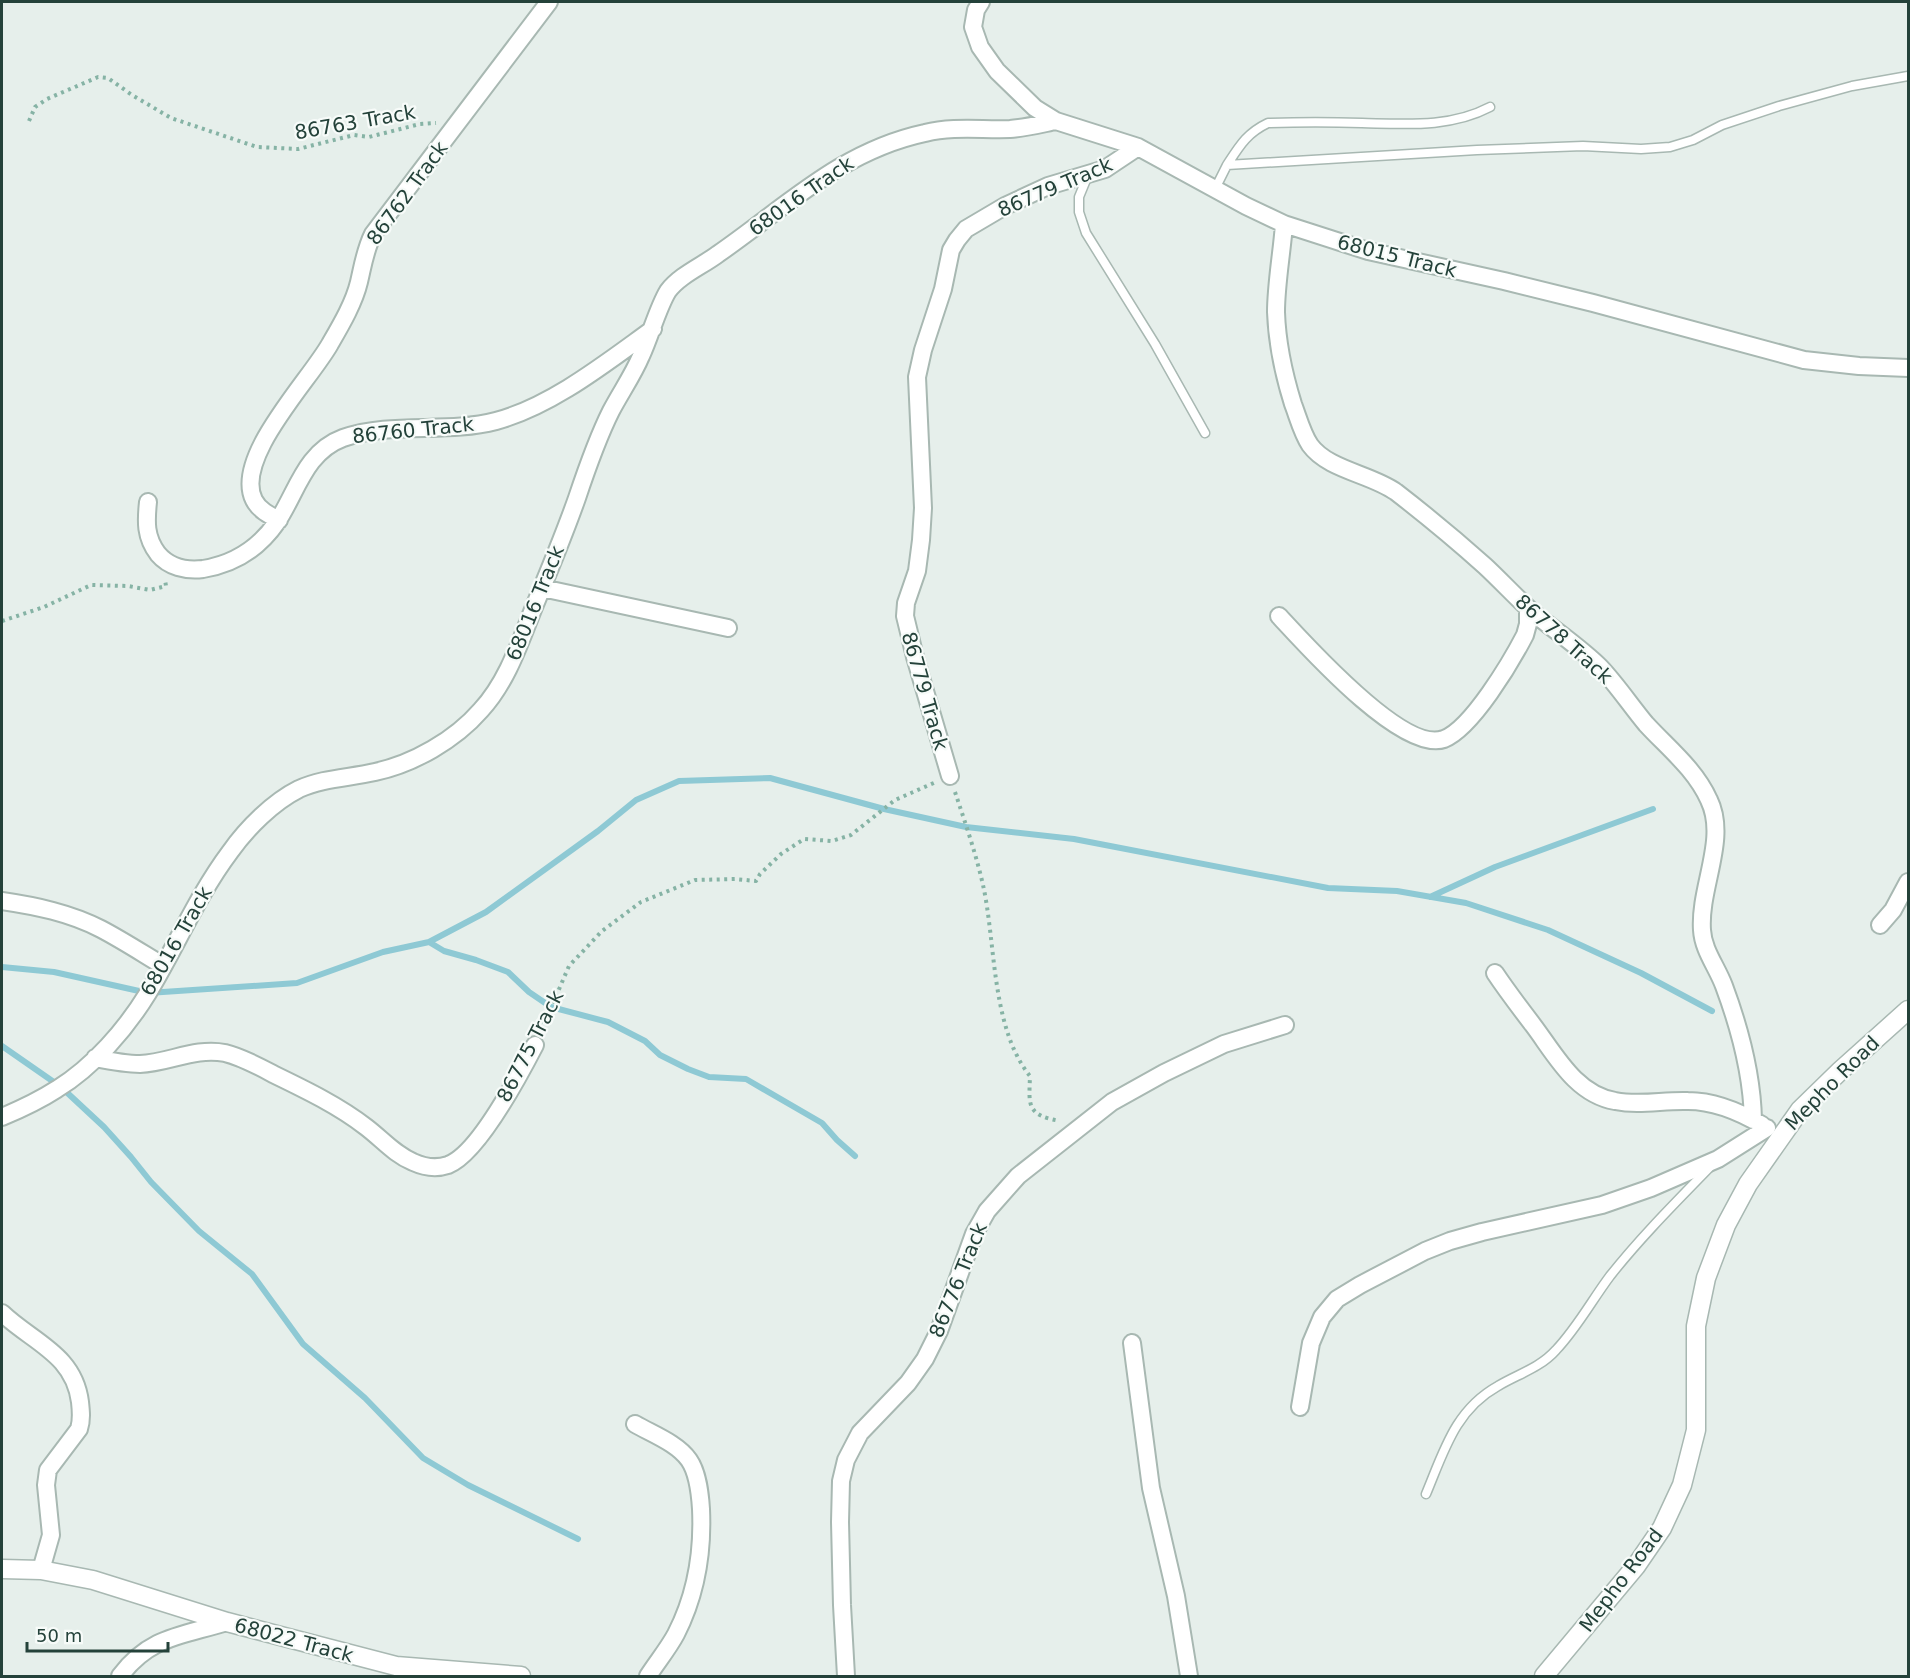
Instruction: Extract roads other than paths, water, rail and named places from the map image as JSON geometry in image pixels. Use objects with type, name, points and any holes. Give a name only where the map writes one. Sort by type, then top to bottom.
[{"type":"street","name":"86762 Track","points":[[279,520],[260,508],[254,500],[251,487],[252,473],[261,446],[274,423],[330,345],[353,299],[359,283],[365,249],[373,234],[549,2]]},
{"type":"street","name":"68015 Track","points":[[981,2],[976,10],[974,27],[980,46],[997,71],[1035,108],[1056,121],[1138,147],[1284,224],[1368,251],[1571,297],[1804,360],[1908,368]]},
{"type":"street","name":"68016 Track","points":[[2,1117],[40,1100],[61,1087],[95,1058],[129,1020],[148,993],[193,909],[231,850],[274,806],[296,790],[321,781],[376,772],[402,763],[428,751],[458,732],[480,713],[495,694],[515,654],[601,434],[637,367],[668,291],[676,282],[815,182],[868,151],[923,133],[950,128],[1010,129],[1056,121]]},
{"type":"street","name":"86779 Track","points":[[951,776],[904,616],[917,571],[921,540],[917,377],[923,350],[943,289],[951,250],[966,230],[1005,206],[1048,186],[1088,176],[1105,169],[1138,147]]},
{"type":"street","name":"86778 Track","points":[[1284,224],[1276,311],[1281,355],[1289,392],[1301,428],[1310,445],[1321,456],[1336,464],[1388,486],[1460,544],[1528,608],[1602,669],[1648,725],[1684,762],[1710,801],[1716,817],[1716,841],[1703,898],[1701,918],[1703,937],[1723,983],[1767,1128]]},
{"type":"street","name":"86760 Track","points":[[148,502],[147,533],[162,559],[178,568],[195,570],[224,564],[254,549],[279,520],[310,463],[327,446],[342,438],[394,429],[461,426],[496,421],[527,409],[560,392],[611,360],[654,329]]},
{"type":"street","points":[[542,588],[728,628]]},
{"type":"street","points":[[1279,616],[1359,697],[1414,735],[1430,741],[1443,740],[1457,732],[1480,708],[1525,635],[1528,608]]},
{"type":"street","points":[[1880,925],[1893,910],[1908,882]]},
{"type":"street","points":[[2,901],[43,908],[80,920],[121,939],[162,965]]},
{"type":"street","points":[[1495,973],[1571,1076],[1592,1092],[1613,1101],[1639,1104],[1689,1101],[1710,1103],[1767,1128]]},
{"type":"street","name":"Mepho Road","points":[[1548,1675],[1636,1566],[1662,1528],[1682,1485],[1696,1431],[1696,1326],[1706,1278],[1726,1225],[1748,1185],[1767,1128],[1800,1110],[1908,1010]]},
{"type":"street","name":"86776 Track","points":[[846,1677],[840,1522],[841,1481],[846,1460],[851,1446],[873,1419],[908,1383],[925,1359],[939,1331],[974,1234],[987,1211],[1018,1176],[1080,1126],[1126,1093],[1224,1044],[1285,1025]]},
{"type":"street","name":"86775 Track","points":[[95,1058],[140,1064],[201,1052],[225,1053],[258,1066],[312,1094],[367,1127],[397,1154],[414,1163],[434,1168],[449,1165],[475,1142],[519,1076],[535,1045]]},
{"type":"street","points":[[1300,1407],[1311,1343],[1322,1317],[1337,1299],[1360,1285],[1425,1251],[1450,1241],[1623,1199],[1718,1159],[1767,1128]]},
{"type":"street","points":[[2,1313],[16,1326],[50,1349],[72,1376],[80,1398],[82,1415],[79,1429],[48,1470],[46,1485],[51,1535],[42,1570]]},
{"type":"street","points":[[1132,1343],[1151,1488],[1176,1596],[1188,1677]]},
{"type":"street","points":[[635,1424],[679,1450],[688,1459],[695,1473],[700,1500],[702,1537],[698,1571],[689,1606],[675,1635],[648,1677]]},
{"type":"street","name":"68022 Track","points":[[2,1569],[42,1570],[123,1588],[227,1622],[298,1639],[361,1659],[396,1666],[521,1677]]},
{"type":"street","points":[[120,1677],[131,1661],[151,1646],[227,1622]]},
{"type":"lane","points":[[1227,165],[1478,150],[1583,146],[1641,149],[1670,147],[1693,141],[1722,125],[1779,106],[1852,86],[1908,76]]},
{"type":"lane","points":[[1215,189],[1241,142],[1254,129],[1268,123],[1439,123],[1473,115],[1490,107]]},
{"type":"lane","points":[[1088,176],[1079,204],[1079,212],[1086,233],[1155,344],[1205,433]]},
{"type":"lane","points":[[1426,1494],[1446,1444],[1461,1417],[1476,1400],[1497,1386],[1538,1366],[1556,1351],[1611,1275],[1718,1159]]},
{"type":"waterway","points":[[2,967],[54,972],[148,993],[297,983],[383,952],[429,942],[486,912],[598,831],[636,800],[679,781],[770,778],[884,809],[966,827],[1074,839],[1328,888],[1397,891],[1466,903],[1548,930],[1641,973],[1712,1011]]},
{"type":"waterway","points":[[1430,897],[1495,867],[1653,809]]},
{"type":"waterway","points":[[429,942],[444,951],[508,972],[529,992],[551,1007],[608,1022],[645,1041],[660,1055],[688,1069],[709,1077],[746,1079],[822,1123],[855,1156]]},
{"type":"waterway","points":[[2,1046],[61,1087],[104,1127],[151,1182],[199,1231],[252,1274],[303,1344],[365,1398],[423,1458],[468,1485],[578,1539]]}]
